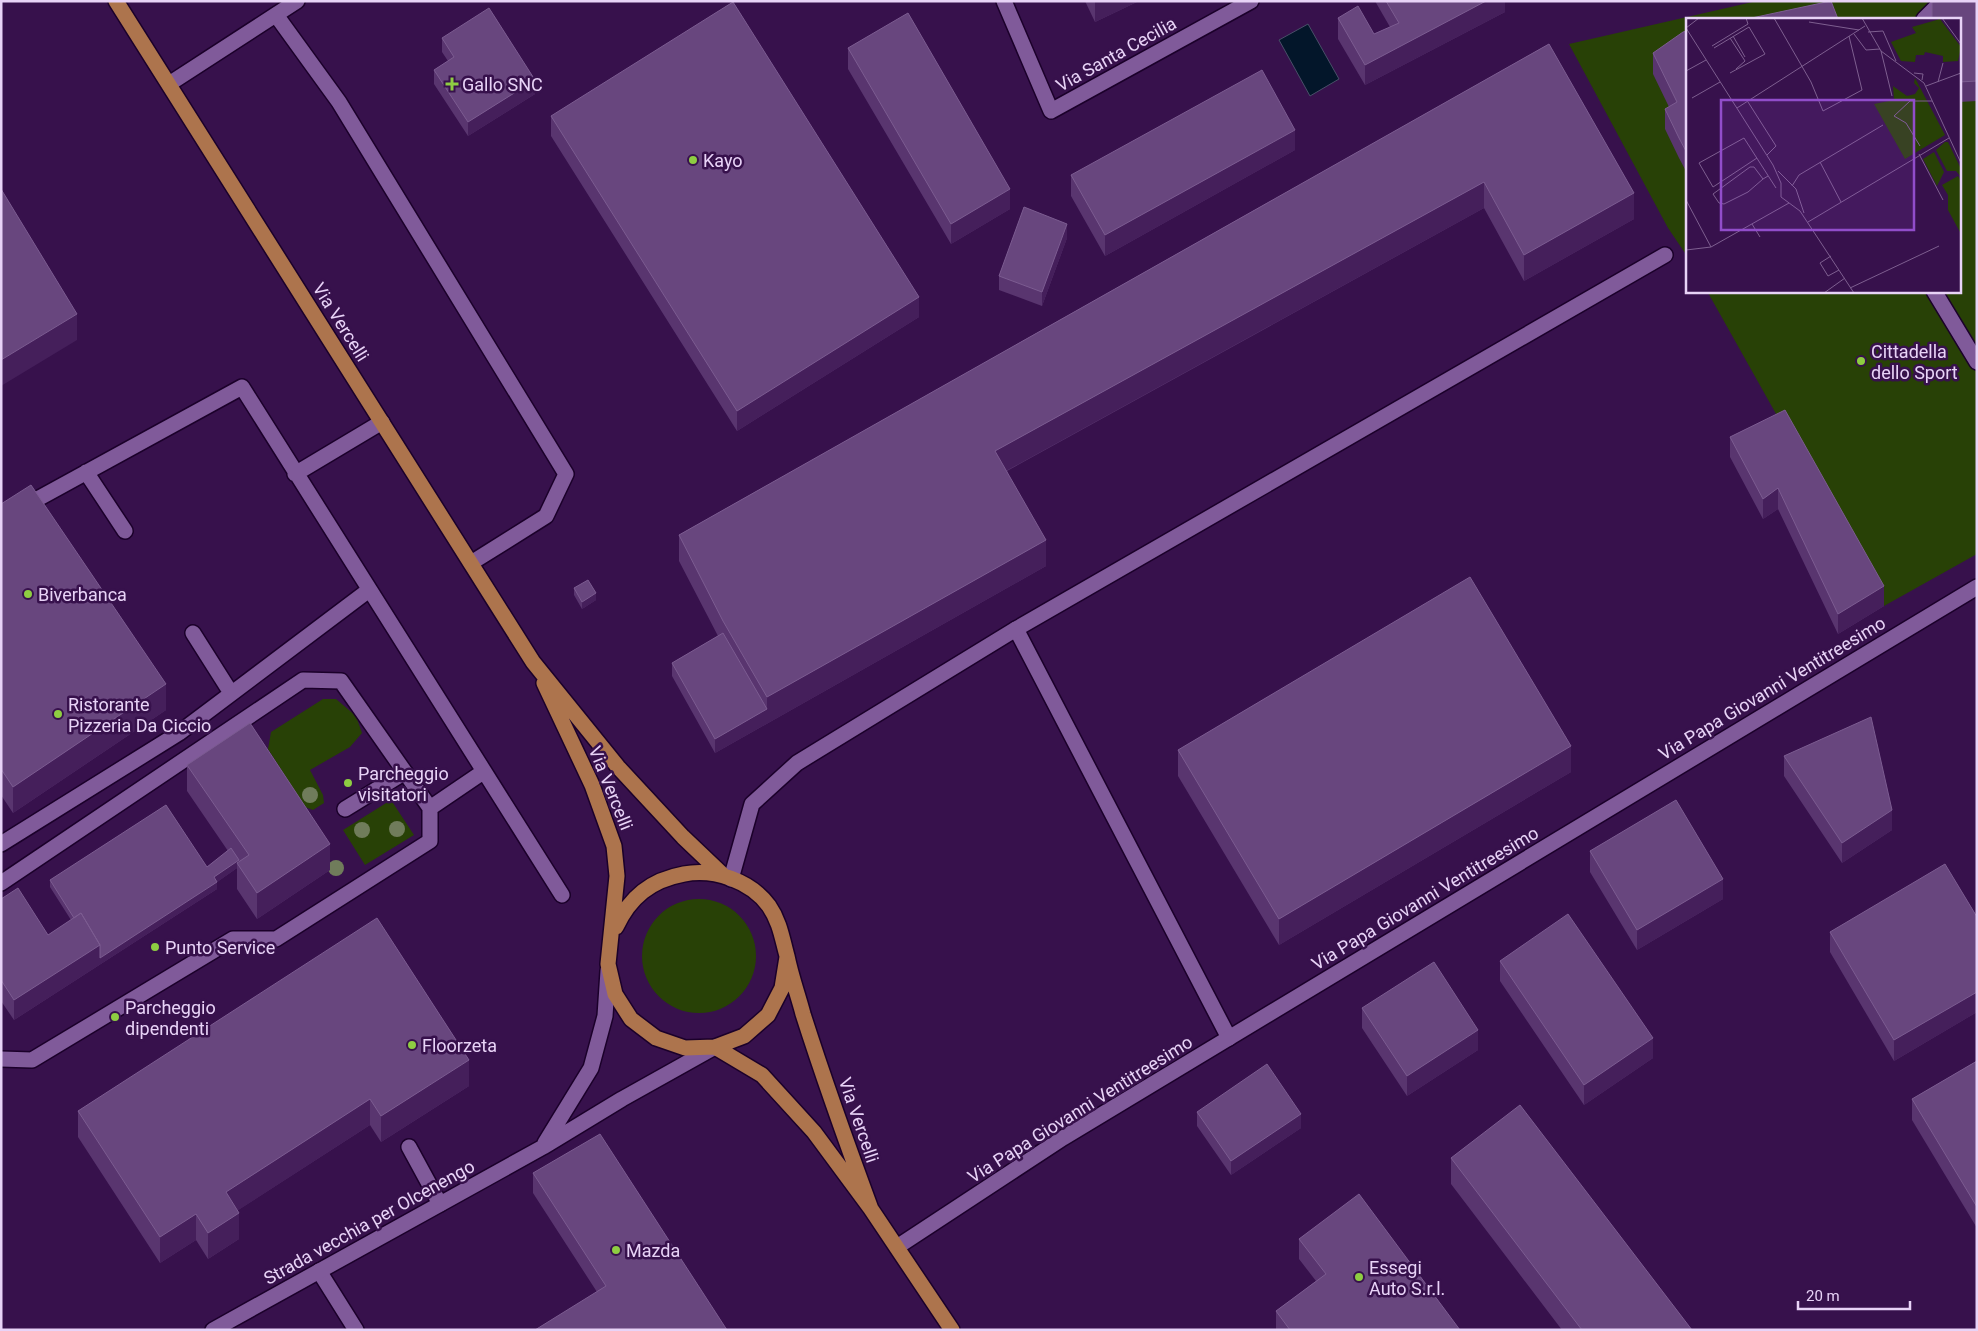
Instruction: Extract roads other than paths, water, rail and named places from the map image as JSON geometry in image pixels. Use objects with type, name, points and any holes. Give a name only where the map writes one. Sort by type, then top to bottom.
[{"type":"main road","name":"Via Vercelli","points":[[116,1],[533,662],[592,785],[614,846],[617,876],[608,964],[615,994],[631,1020],[656,1038],[685,1048],[715,1047],[744,1036],[768,1015],[782,988],[787,957]]},
{"type":"main road","name":"Via Vercelli","points":[[533,662],[618,767],[683,837],[727,877]]},
{"type":"main road","name":"Via Vercelli","points":[[612,937],[623,911],[642,890],[667,877],[695,872],[727,877],[748,887],[768,906],[781,930],[787,957],[838,1122],[871,1208]]},
{"type":"main road","name":"Via Vercelli","points":[[715,1047],[762,1075],[814,1132],[871,1208],[952,1330]]},
{"type":"street","points":[[169,84],[297,1]]},
{"type":"street","name":"Via Santa Cecilia","points":[[1004,1],[1051,111],[1251,1]]},
{"type":"street","points":[[1925,18],[1936,7],[1977,6]]},
{"type":"street","points":[[276,15],[339,102],[566,474],[546,516],[471,563]]},
{"type":"street","points":[[727,877],[752,804],[797,763],[1016,630],[1665,254]]},
{"type":"street","points":[[1935,292],[1977,362]]},
{"type":"street","points":[[1,519],[242,387],[562,895]]},
{"type":"street","points":[[296,474],[382,422]]},
{"type":"street","points":[[86,472],[125,531]]},
{"type":"street","name":"Via Papa Giovanni Ventitreesimo","points":[[898,1247],[1063,1138],[1977,586]]},
{"type":"street","points":[[1,844],[179,733],[369,590]]},
{"type":"street","points":[[1016,630],[1228,1038]]},
{"type":"street","points":[[193,633],[232,693]]},
{"type":"street","points":[[1,883],[303,680],[341,682],[430,808],[430,841],[276,939],[233,939],[32,1060],[1,1059]]},
{"type":"street","points":[[345,809],[405,772]]},
{"type":"street","points":[[430,808],[484,772]]},
{"type":"street","name":"Strada vecchia per Olcenengo","points":[[543,1146],[591,1068],[605,1016],[608,964]]},
{"type":"street","name":"Strada vecchia per Olcenengo","points":[[213,1330],[543,1146],[715,1047]]},
{"type":"street","points":[[409,1147],[440,1204]]},
{"type":"street","points":[[319,1270],[356,1330]]},
{"type":"water","points":[[1308,24],[1339,79],[1310,96],[1279,40]]},
{"type":"place","name":"Gallo SNC","points":[[452,84]]},
{"type":"place","name":"Kayo","points":[[693,160]]},
{"type":"place","name":"Cittadella dello Sport","points":[[1861,361]]},
{"type":"place","name":"Biverbanca","points":[[28,594]]},
{"type":"place","name":"Ristorante Pizzeria Da Ciccio","points":[[58,714]]},
{"type":"place","name":"Parcheggio visitatori","points":[[348,783]]},
{"type":"place","name":"Punto Service","points":[[155,947]]},
{"type":"place","name":"Parcheggio dipendenti","points":[[115,1017]]},
{"type":"place","name":"Floorzeta","points":[[412,1045]]},
{"type":"place","name":"Mazda","points":[[616,1250]]},
{"type":"place","name":"Essegi Auto S.r.l.","points":[[1359,1277]]}]
